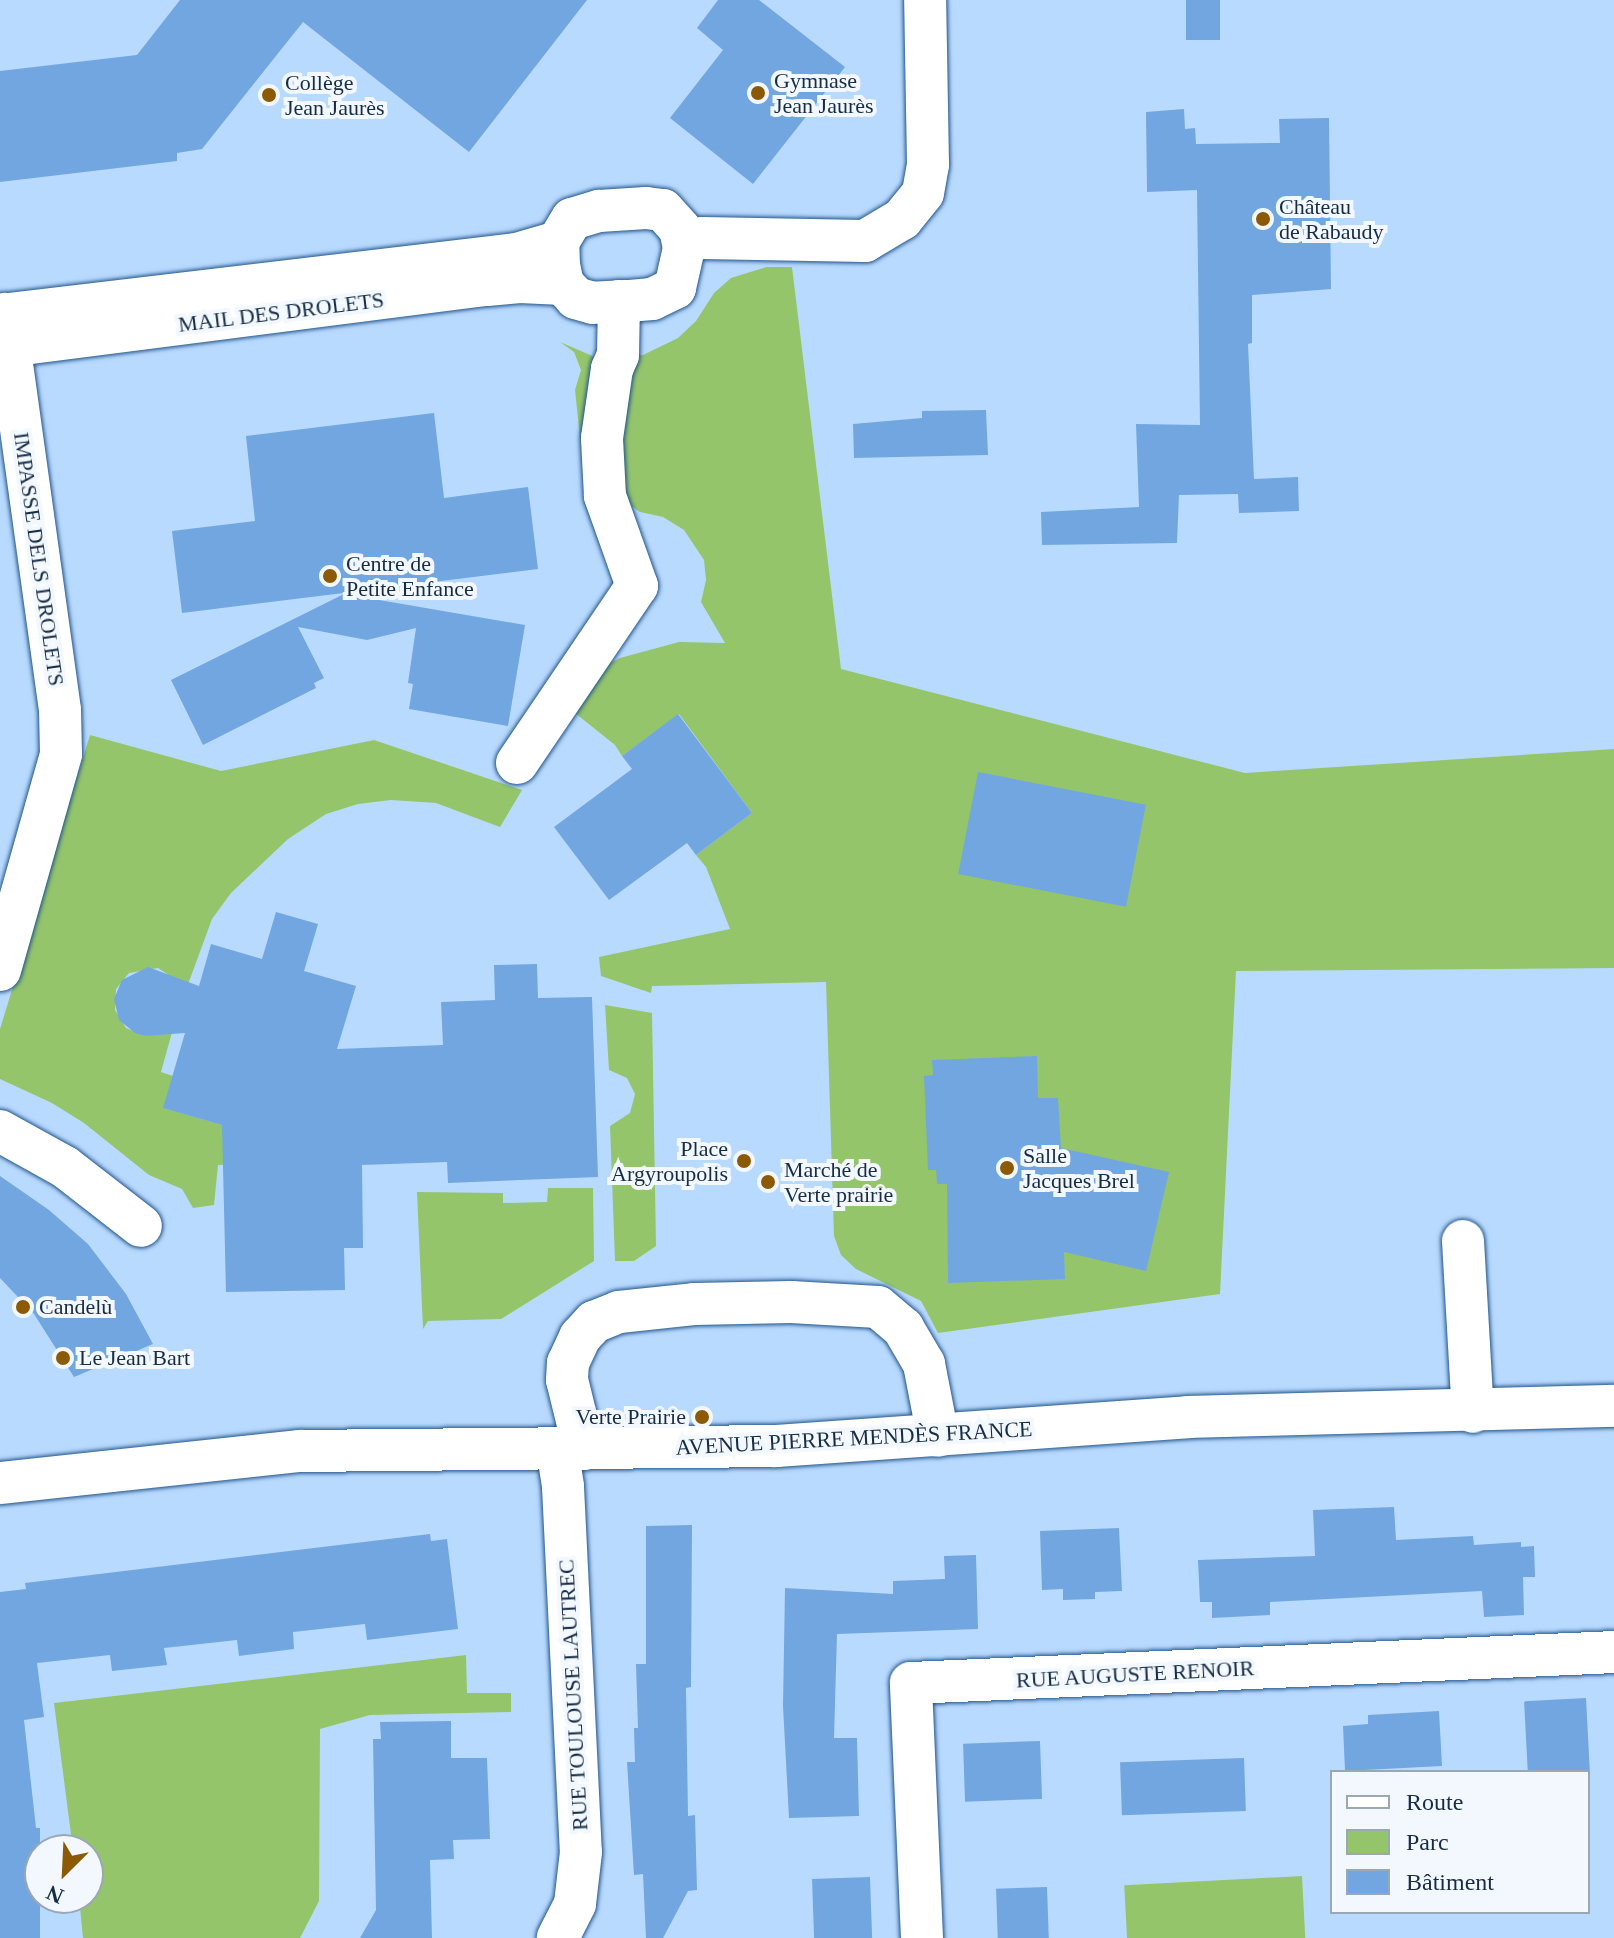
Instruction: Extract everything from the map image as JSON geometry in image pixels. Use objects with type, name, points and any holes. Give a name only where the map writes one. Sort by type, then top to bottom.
[{"type":"street","points":[[684,241],[703,238],[865,241],[902,219],[923,193],[928,164],[925,0]]},
{"type":"street","points":[[663,210],[680,229],[684,241],[675,288],[652,299],[593,303],[576,298],[563,284],[558,242],[572,219],[599,211],[663,210]]},
{"type":"street","name":"MAIL DES DROLETS","points":[[4,331],[517,254],[558,242]]},
{"type":"street","name":"MAIL DES DROLETS","points":[[4,331],[520,282],[563,284]]},
{"type":"street","points":[[517,763],[637,586],[605,496],[602,438],[612,369],[618,355],[619,301]]},
{"type":"street","name":"IMPASSE DELS DROLETS","points":[[0,970],[58,771],[60,710],[4,331]]},
{"type":"street","points":[[0,1131],[65,1167],[141,1226]]},
{"type":"street","points":[[1463,1241],[1473,1412]]},
{"type":"street","points":[[570,1448],[568,1363],[580,1337],[594,1322],[619,1312],[694,1304],[804,1302],[878,1307],[903,1328],[924,1364],[938,1436]]},
{"type":"street","name":"AVENUE PIERRE MENDÈS FRANCE","points":[[0,1483],[300,1451],[776,1446],[1188,1417],[1614,1406]]},
{"type":"street","name":"RUE TOULOUSE LAUTREC","points":[[558,1938],[575,1904],[581,1852],[563,1487],[570,1448]]},
{"type":"street","name":"RUE AUGUSTE RENOIR","points":[[922,1938],[911,1683],[1614,1652]]},
{"type":"green space","points":[[766,267],[792,267],[841,669],[1245,773],[1614,749],[1614,968],[1236,971],[1220,1294],[938,1333],[921,1301],[856,1269],[841,1255],[834,1236],[826,982],[652,986],[651,993],[601,976],[599,957],[730,929],[706,867],[696,855],[752,813],[679,714],[622,756],[615,745],[570,709],[606,665],[620,658],[679,642],[725,643],[701,602],[706,580],[704,560],[684,530],[663,517],[640,512],[624,501],[587,504],[575,390],[581,370],[574,352],[560,342],[597,358],[643,355],[678,338],[696,321],[714,293],[731,278]]},
{"type":"green space","points":[[90,735],[221,771],[374,740],[522,790],[500,827],[436,803],[391,800],[358,804],[326,814],[288,839],[231,893],[212,919],[183,998],[175,979],[158,968],[129,973],[116,989],[115,1010],[126,1028],[145,1036],[166,1032],[174,1025],[161,1072],[173,1076],[164,1108],[308,1150],[348,1158],[218,1165],[214,1205],[193,1208],[182,1189],[149,1175],[84,1123],[52,1103],[0,1079],[0,1029]]},
{"type":"green space","points":[[605,1005],[652,1013],[656,1246],[634,1261],[615,1261],[610,1126],[630,1113],[635,1094],[627,1078],[609,1070]]},
{"type":"green space","points":[[548,1188],[593,1188],[594,1261],[501,1319],[428,1321],[423,1329],[417,1192],[503,1193],[503,1203],[547,1202]]},
{"type":"green space","points":[[466,1655],[467,1693],[511,1693],[511,1712],[370,1715],[320,1729],[319,1901],[300,1938],[83,1938],[81,1914],[104,1914],[104,1834],[71,1834],[54,1703]]},
{"type":"green space","points":[[1302,1876],[1305,1938],[1127,1938],[1124,1885]]},
{"type":"building","points":[[180,0],[587,0],[469,152],[303,22],[202,149],[177,153],[177,161],[0,182],[0,71],[137,55]]},
{"type":"building","name":"Gymnase Jean Jaurès","points":[[718,0],[759,0],[845,67],[753,184],[670,118],[723,50],[697,28]]},
{"type":"building","points":[[1186,0],[1220,0],[1220,40],[1186,40]]},
{"type":"building","points":[[1184,109],[1185,129],[1195,128],[1196,144],[1280,143],[1279,119],[1329,118],[1331,289],[1252,295],[1252,343],[1248,344],[1254,479],[1298,477],[1299,511],[1239,513],[1238,494],[1179,495],[1177,543],[1042,545],[1041,512],[1139,507],[1136,424],[1200,425],[1197,190],[1147,192],[1146,112]]},
{"type":"building","points":[[986,410],[988,455],[854,458],[853,424],[922,418],[922,411]]},
{"type":"building","name":"Centre de Petite Enfance","points":[[434,413],[444,498],[528,487],[538,569],[182,613],[172,531],[255,521],[246,436]]},
{"type":"building","points":[[344,594],[525,625],[508,726],[409,709],[413,684],[408,683],[416,628],[367,640],[298,627],[324,678],[314,683],[316,688],[203,745],[171,680]]},
{"type":"building","points":[[678,714],[752,813],[696,855],[687,843],[609,900],[554,827],[632,769],[622,756]]},
{"type":"building","points":[[978,772],[1146,805],[1126,907],[958,874]]},
{"type":"building","points":[[276,912],[318,924],[304,971],[356,986],[337,1049],[443,1045],[441,1002],[495,1000],[494,965],[537,964],[538,998],[592,997],[598,1177],[448,1183],[447,1162],[362,1165],[363,1248],[344,1248],[345,1290],[226,1292],[222,1125],[163,1108],[185,1033],[145,1036],[135,1033],[119,1020],[114,999],[122,980],[148,967],[199,986],[211,944],[262,959]]},
{"type":"building","points":[[1037,1056],[1038,1098],[1058,1098],[1061,1148],[1169,1172],[1146,1271],[1064,1252],[1065,1279],[948,1283],[947,1184],[937,1184],[936,1170],[928,1170],[924,1076],[933,1075],[932,1060]]},
{"type":"building","points":[[0,1176],[49,1210],[88,1244],[126,1294],[153,1344],[74,1377],[34,1314],[0,1278]]},
{"type":"building","points":[[1394,1507],[1396,1540],[1473,1536],[1474,1545],[1521,1542],[1521,1547],[1534,1546],[1535,1577],[1523,1577],[1524,1615],[1484,1617],[1482,1591],[1270,1602],[1270,1615],[1212,1618],[1212,1602],[1200,1602],[1198,1560],[1315,1556],[1313,1510]]},
{"type":"building","points":[[692,1525],[691,1687],[686,1688],[688,1816],[695,1815],[697,1890],[688,1891],[663,1938],[646,1938],[643,1874],[634,1875],[627,1762],[635,1762],[634,1728],[638,1728],[636,1664],[646,1664],[646,1526]]},
{"type":"building","points":[[1119,1528],[1122,1591],[1095,1592],[1095,1599],[1063,1600],[1063,1589],[1042,1590],[1040,1531]]},
{"type":"building","points":[[430,1534],[431,1541],[447,1539],[458,1629],[367,1640],[365,1624],[293,1632],[294,1649],[239,1656],[237,1640],[164,1648],[167,1665],[112,1671],[110,1655],[37,1663],[44,1717],[24,1720],[36,1828],[40,1828],[40,1834],[24,1834],[24,1914],[40,1914],[40,1938],[0,1938],[0,1592],[26,1589],[25,1583]]},
{"type":"building","points":[[976,1555],[978,1629],[837,1634],[834,1738],[857,1738],[859,1816],[789,1818],[783,1706],[785,1588],[893,1594],[893,1581],[945,1579],[944,1556]]},
{"type":"building","points":[[1586,1698],[1590,1770],[1528,1770],[1524,1701]]},
{"type":"building","points":[[1439,1711],[1442,1766],[1345,1770],[1343,1726],[1368,1724],[1368,1715]]},
{"type":"building","points":[[451,1721],[451,1758],[487,1758],[490,1839],[453,1840],[454,1859],[430,1860],[432,1938],[360,1938],[376,1910],[373,1739],[381,1739],[380,1722]]},
{"type":"building","points":[[1040,1741],[1042,1799],[965,1802],[963,1744]]},
{"type":"building","points":[[1244,1758],[1246,1811],[1122,1815],[1120,1762]]},
{"type":"building","points":[[870,1877],[872,1938],[814,1938],[812,1879]]},
{"type":"building","points":[[1047,1887],[1049,1938],[998,1938],[996,1889]]},
{"type":"place","name":"Gymnase Jean Jaurès","points":[[758,93]]},
{"type":"place","name":"Collège Jean Jaurès","points":[[269,95]]},
{"type":"place","name":"Château de Rabaudy","points":[[1263,219]]},
{"type":"place","name":"Centre de Petite Enfance","points":[[330,576]]},
{"type":"place","name":"Place Argyroupolis","points":[[744,1161]]},
{"type":"place","name":"Salle Jacques Brel","points":[[1007,1168]]},
{"type":"place","name":"Marché de Verte prairie","points":[[768,1182]]},
{"type":"place","name":"Candelù","points":[[23,1307]]},
{"type":"place","name":"Le Jean Bart","points":[[63,1358]]},
{"type":"place","name":"Verte Prairie","points":[[702,1417]]}]
